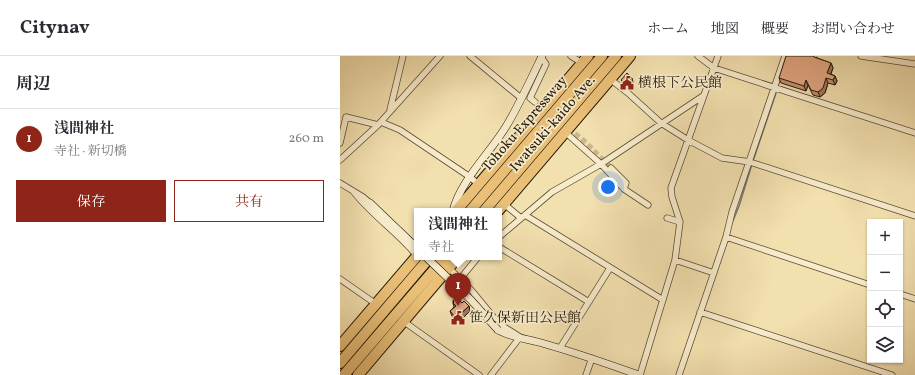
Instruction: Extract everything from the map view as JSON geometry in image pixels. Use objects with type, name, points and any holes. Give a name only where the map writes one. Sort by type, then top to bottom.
[{"type":"highway","name":"Tohoku Expressway","points":[[473,208],[602,56]]},
{"type":"highway","name":"Tohoku Expressway","points":[[487,208],[616,56]]},
{"type":"highway","name":"Iwatsuki-kaido Ave.","points":[[501,208],[630,56]]},
{"type":"highway","name":"Iwatsuki-kaido Ave.","points":[[458,208],[585,59]]},
{"type":"highway","points":[[340,346],[414,260]]},
{"type":"highway","points":[[340,363],[427,260]]},
{"type":"highway","points":[[344,375],[442,260]]},
{"type":"highway","points":[[358,375],[456,260]]},
{"type":"street","points":[[390,112],[403,56]]},
{"type":"street","points":[[340,160],[380,123],[440,56]]},
{"type":"street","points":[[470,56],[521,98]]},
{"type":"street","points":[[453,208],[470,177],[507,126],[541,56]]},
{"type":"street","points":[[536,102],[530,98],[546,64],[541,56]]},
{"type":"street","points":[[571,56],[585,59]]},
{"type":"street","points":[[698,56],[714,68],[915,133]]},
{"type":"street","points":[[429,260],[498,330],[508,336],[560,348],[639,375],[675,260],[680,222],[672,197],[671,188],[718,56]]},
{"type":"street","points":[[679,375],[726,237],[732,212],[776,87],[785,56]]},
{"type":"street","points":[[861,56],[915,64]]},
{"type":"street","points":[[610,79],[661,123],[688,140],[722,158],[750,162],[915,216]]},
{"type":"street","points":[[502,234],[552,192],[601,164],[703,96]]},
{"type":"street","points":[[340,142],[346,117],[380,123],[400,130],[470,177],[478,184]]},
{"type":"street","points":[[565,132],[601,164],[624,189],[648,205]]},
{"type":"street","points":[[611,168],[626,183],[624,189]]},
{"type":"street","points":[[340,183],[370,203],[414,245]]},
{"type":"street","points":[[353,191],[362,204],[408,245],[414,252]]},
{"type":"street","points":[[502,208],[523,217],[663,300]]},
{"type":"street","points":[[667,218],[680,222]]},
{"type":"street","points":[[726,237],[867,284]]},
{"type":"street","points":[[502,249],[589,302]]},
{"type":"street","points":[[460,279],[476,260]]},
{"type":"street","points":[[675,260],[714,273]]},
{"type":"street","points":[[449,268],[495,319],[520,338]]},
{"type":"street","points":[[560,348],[610,268]]},
{"type":"street","points":[[340,279],[376,304]]},
{"type":"street","points":[[903,295],[915,299]]},
{"type":"street","points":[[700,312],[892,375]]},
{"type":"street","points":[[403,321],[480,375]]},
{"type":"street","points":[[491,375],[520,338]]},
{"type":"street","points":[[586,375],[592,358]]},
{"type":"building","points":[[786,56],[814,56],[831,63],[827,73],[835,76],[833,80],[826,78],[823,88],[818,92],[811,90],[806,80],[804,86],[779,78]]},
{"type":"building","points":[[627,73],[632,78],[626,84],[621,80]]},
{"type":"building","points":[[456,297],[462,303],[464,301],[469,306],[456,318],[450,311],[456,306],[453,301]]},
{"type":"waterway","points":[[778,87],[780,79]]},
{"type":"waterway","points":[[753,161],[777,90]]},
{"type":"waterway","points":[[732,223],[752,164]]},
{"type":"tunnel","points":[[535,102],[584,141],[611,168]]},
{"type":"place","name":"横根下公民館","points":[[627,83]]},
{"type":"place","name":"浅間神社","points":[[458,306]]},
{"type":"place","name":"笹久保新田公民館","points":[[458,318]]}]
